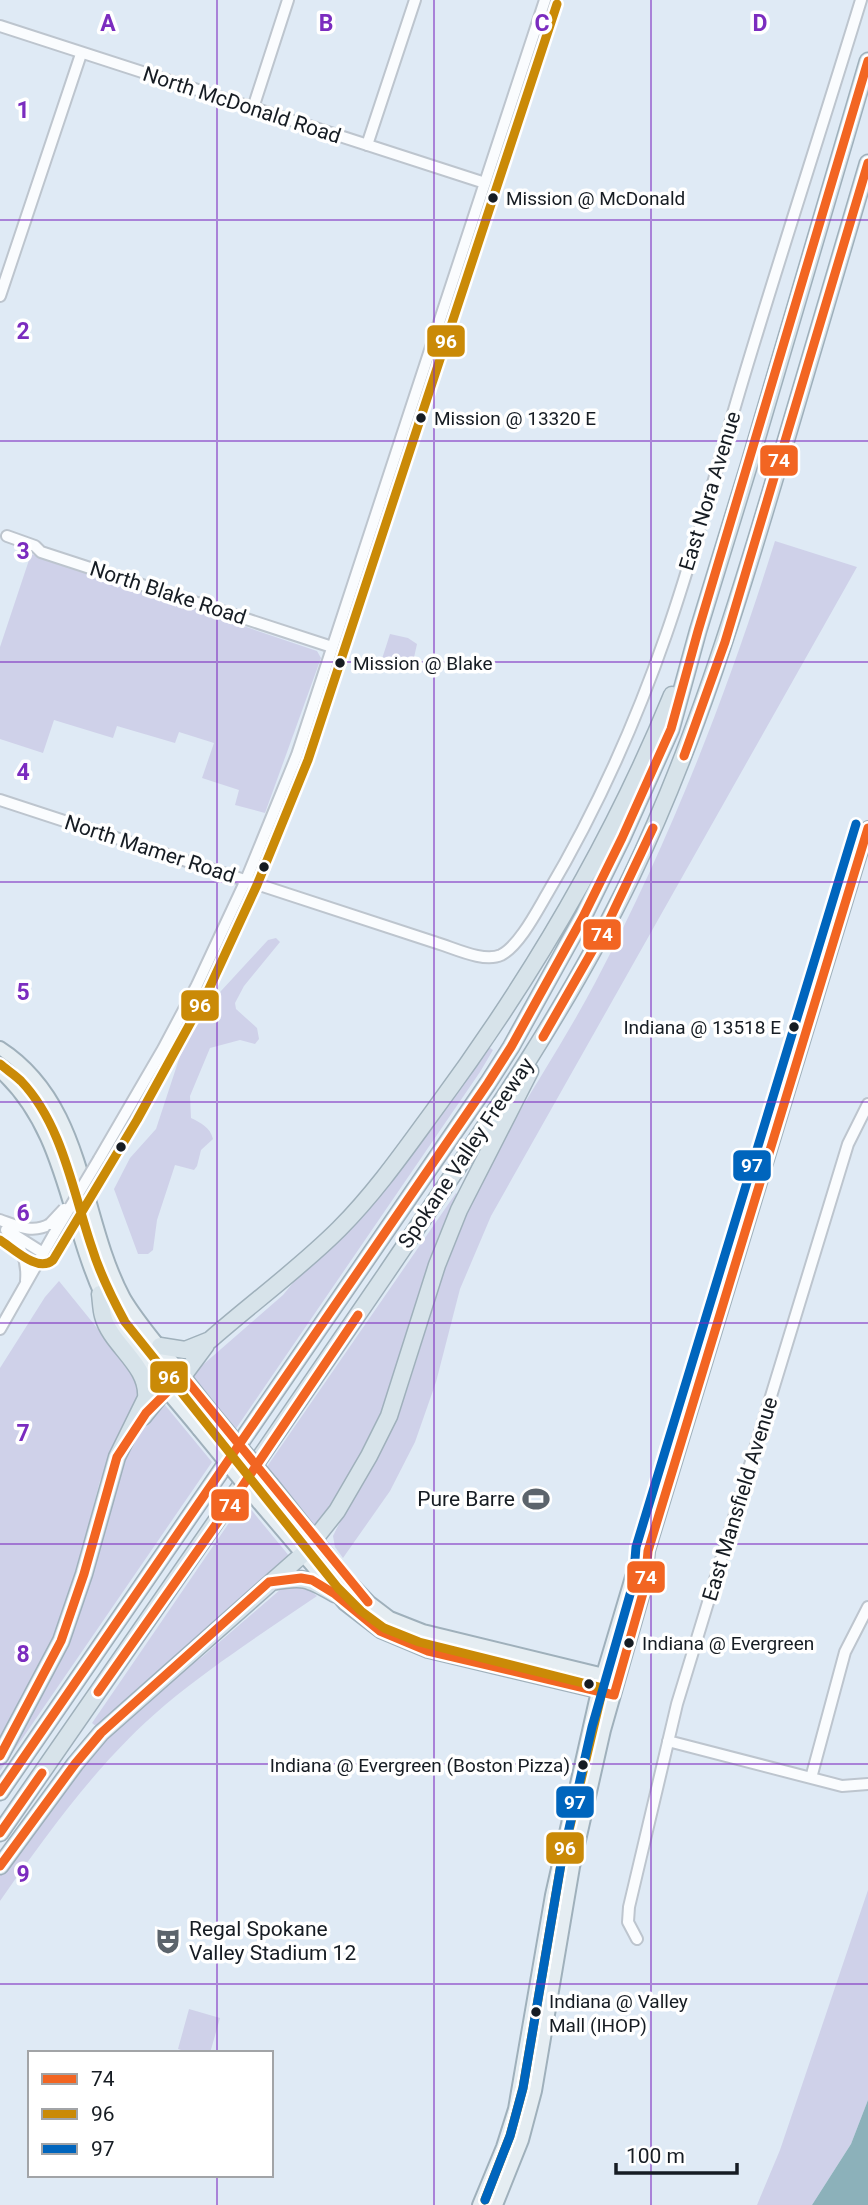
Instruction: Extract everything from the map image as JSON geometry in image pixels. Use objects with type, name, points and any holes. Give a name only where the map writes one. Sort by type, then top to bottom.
[{"type":"highway","name":"Spokane Valley Freeway","points":[[0,1792],[442,1152],[511,1047],[583,917],[642,796],[671,729],[868,61]]},
{"type":"highway","name":"Spokane Valley Freeway","points":[[0,1833],[227,1509],[482,1131],[546,1032],[606,927],[668,795],[708,694],[868,163]]},
{"type":"highway","points":[[126,1440],[153,1403],[183,1376],[210,1340],[353,1214],[413,1139],[471,1059],[541,951],[597,851],[666,710],[698,631]]},
{"type":"highway","points":[[0,1866],[101,1733],[302,1555],[316,1541],[344,1500],[389,1416],[437,1265],[459,1210],[521,1092],[546,1032]]},
{"type":"highway","points":[[0,1756],[61,1641],[84,1574],[109,1482],[142,1406],[146,1389],[143,1375],[112,1334],[103,1316],[100,1294]]},
{"type":"highway","points":[[160,1346],[185,1350],[210,1340]]},
{"type":"highway","points":[[269,1582],[301,1577],[312,1580],[335,1594]]},
{"type":"main road","points":[[496,2205],[522,2140],[535,2091],[573,1867],[618,1679],[645,1586],[648,1551],[868,828]]},
{"type":"main road","points":[[0,1048],[38,1082],[69,1134],[114,1274],[125,1299],[183,1376],[316,1541],[369,1602],[390,1618],[423,1631],[618,1679]]},
{"type":"main road","points":[[0,1071],[14,1083],[34,1111],[50,1142],[100,1294],[142,1359],[335,1594],[369,1623],[403,1642],[428,1651],[614,1695]]},
{"type":"main road","points":[[479,2205],[503,2147],[515,2109],[552,1895],[598,1691],[632,1577],[648,1551]]},
{"type":"street","points":[[253,108],[288,0]]},
{"type":"street","points":[[367,145],[415,0]]},
{"type":"street","points":[[1,1327],[43,1253],[52,1229],[78,1194],[180,1017],[246,880],[297,755],[545,0]]},
{"type":"street","name":"East Nora Avenue","points":[[500,955],[523,931],[567,859],[602,790],[650,677],[687,570],[861,0]]},
{"type":"street","name":"North McDonald Road","points":[[0,26],[485,183]]},
{"type":"street","points":[[0,296],[80,54]]},
{"type":"street","name":"North Blake Road","points":[[7,536],[35,546],[41,552],[332,647]]},
{"type":"street","name":"North Mamer Road","points":[[0,800],[437,943],[487,957],[500,955]]},
{"type":"street","points":[[0,1077],[14,1083]]},
{"type":"street","name":"East Mansfield Avenue","points":[[636,1939],[628,1922],[629,1908],[677,1704],[845,1153],[868,1104]]},
{"type":"street","points":[[2,1225],[52,1229]]},
{"type":"street","points":[[2,1225],[43,1253]]},
{"type":"street","points":[[2,1225],[23,1254],[27,1269],[26,1283]]},
{"type":"street","points":[[811,1778],[845,1652],[868,1607]]},
{"type":"street","points":[[668,1741],[842,1786],[868,1784]]},
{"type":"shaded area","points":[[775,541],[857,567],[491,1216],[460,1289],[436,1382],[415,1442],[390,1491],[343,1558],[335,1547],[333,1536],[398,1415],[457,1232],[497,1150],[595,983],[648,876],[717,711]]},
{"type":"shaded area","points":[[31,554],[317,651],[321,658],[265,813],[235,805],[239,790],[202,778],[214,743],[179,732],[175,743],[117,726],[113,738],[54,720],[43,753],[0,739],[0,647]]},
{"type":"shaded area","points":[[390,634],[408,638],[417,644],[411,671],[381,662]]},
{"type":"shaded area","points":[[276,938],[280,942],[244,986],[235,1003],[236,1009],[257,1028],[259,1039],[255,1044],[240,1040],[210,1048],[190,1096],[191,1118],[207,1128],[213,1139],[201,1150],[194,1170],[175,1165],[157,1220],[153,1250],[148,1254],[138,1254],[114,1189],[130,1158],[156,1129],[180,1056],[192,1033],[221,991],[268,940]]},
{"type":"shaded area","points":[[487,1046],[493,1050],[480,1072],[235,1430],[190,1376],[283,1295]]},
{"type":"shaded area","points":[[456,1193],[458,1195],[387,1408],[351,1479],[314,1529],[266,1468]]},
{"type":"shaded area","points":[[59,1281],[136,1376],[140,1392],[100,1481],[71,1592],[54,1641],[0,1744],[0,1368],[45,1297]]},
{"type":"shaded area","points":[[160,1399],[212,1462],[0,1771],[0,1763],[51,1669],[97,1530],[123,1462]]},
{"type":"shaded area","points":[[244,1501],[290,1557],[97,1727],[92,1723]]},
{"type":"shaded area","points":[[290,1585],[307,1588],[317,1596],[202,1676],[141,1726],[76,1797],[0,1901],[0,1875],[108,1735],[178,1673],[202,1657],[281,1589]]},
{"type":"shaded area","points":[[868,1890],[868,2100],[851,2144],[812,2205],[757,2205],[780,2150]]},
{"type":"shaded area","points":[[189,2009],[220,2018],[211,2051],[178,2049]]},
{"type":"shaded area","points":[[868,2100],[868,2205],[812,2205],[851,2144]]},
{"type":"transit line","name":"96","points":[[0,1240],[33,1262],[40,1264],[53,1260],[137,1120],[208,991],[257,885],[308,760],[557,4]]},
{"type":"transit line","name":"74","points":[[0,1792],[488,1083],[583,917],[671,729],[868,61]]},
{"type":"transit line","name":"74","points":[[684,756],[725,642],[868,163]]},
{"type":"transit line","name":"97","points":[[485,2200],[510,2136],[523,2088],[561,1864],[592,1727],[633,1584],[636,1547],[856,824]]},
{"type":"transit line","name":"74","points":[[543,1037],[606,927],[653,828]]},
{"type":"transit line","name":"74","points":[[0,1866],[101,1733],[269,1582],[301,1578],[312,1580],[335,1594],[380,1631],[428,1651],[614,1695],[645,1586],[648,1551],[868,828]]},
{"type":"transit line","name":"96","points":[[0,1064],[21,1081],[47,1118],[65,1160],[99,1267],[125,1322],[338,1588],[361,1611],[384,1628],[419,1642],[603,1688],[561,1864],[523,2088],[510,2136],[485,2200]]},
{"type":"transit line","name":"74","points":[[98,1692],[227,1509],[358,1315]]},
{"type":"transit line","name":"74","points":[[0,1756],[61,1641],[84,1574],[117,1457],[146,1413],[183,1376],[368,1602]]},
{"type":"transit line","name":"74","points":[[0,1833],[42,1773]]},
{"type":"place","name":"Mission @ McDonald","points":[[493,198]]},
{"type":"place","name":"Mission @ 13320 E","points":[[421,418]]},
{"type":"place","name":"Mission @ Blake","points":[[340,663]]},
{"type":"place","name":"Indiana @ 13518 E","points":[[794,1027]]},
{"type":"place","name":"Pure Barre","points":[[536,1499]]},
{"type":"place","name":"Indiana @ Evergreen","points":[[629,1643]]},
{"type":"place","name":"Indiana @ Evergreen (Boston Pizza)","points":[[583,1765]]},
{"type":"place","name":"Regal Spokane Valley Stadium 12","points":[[168,1941]]},
{"type":"place","name":"Indiana @ Valley Mall (IHOP)","points":[[536,2012]]}]
